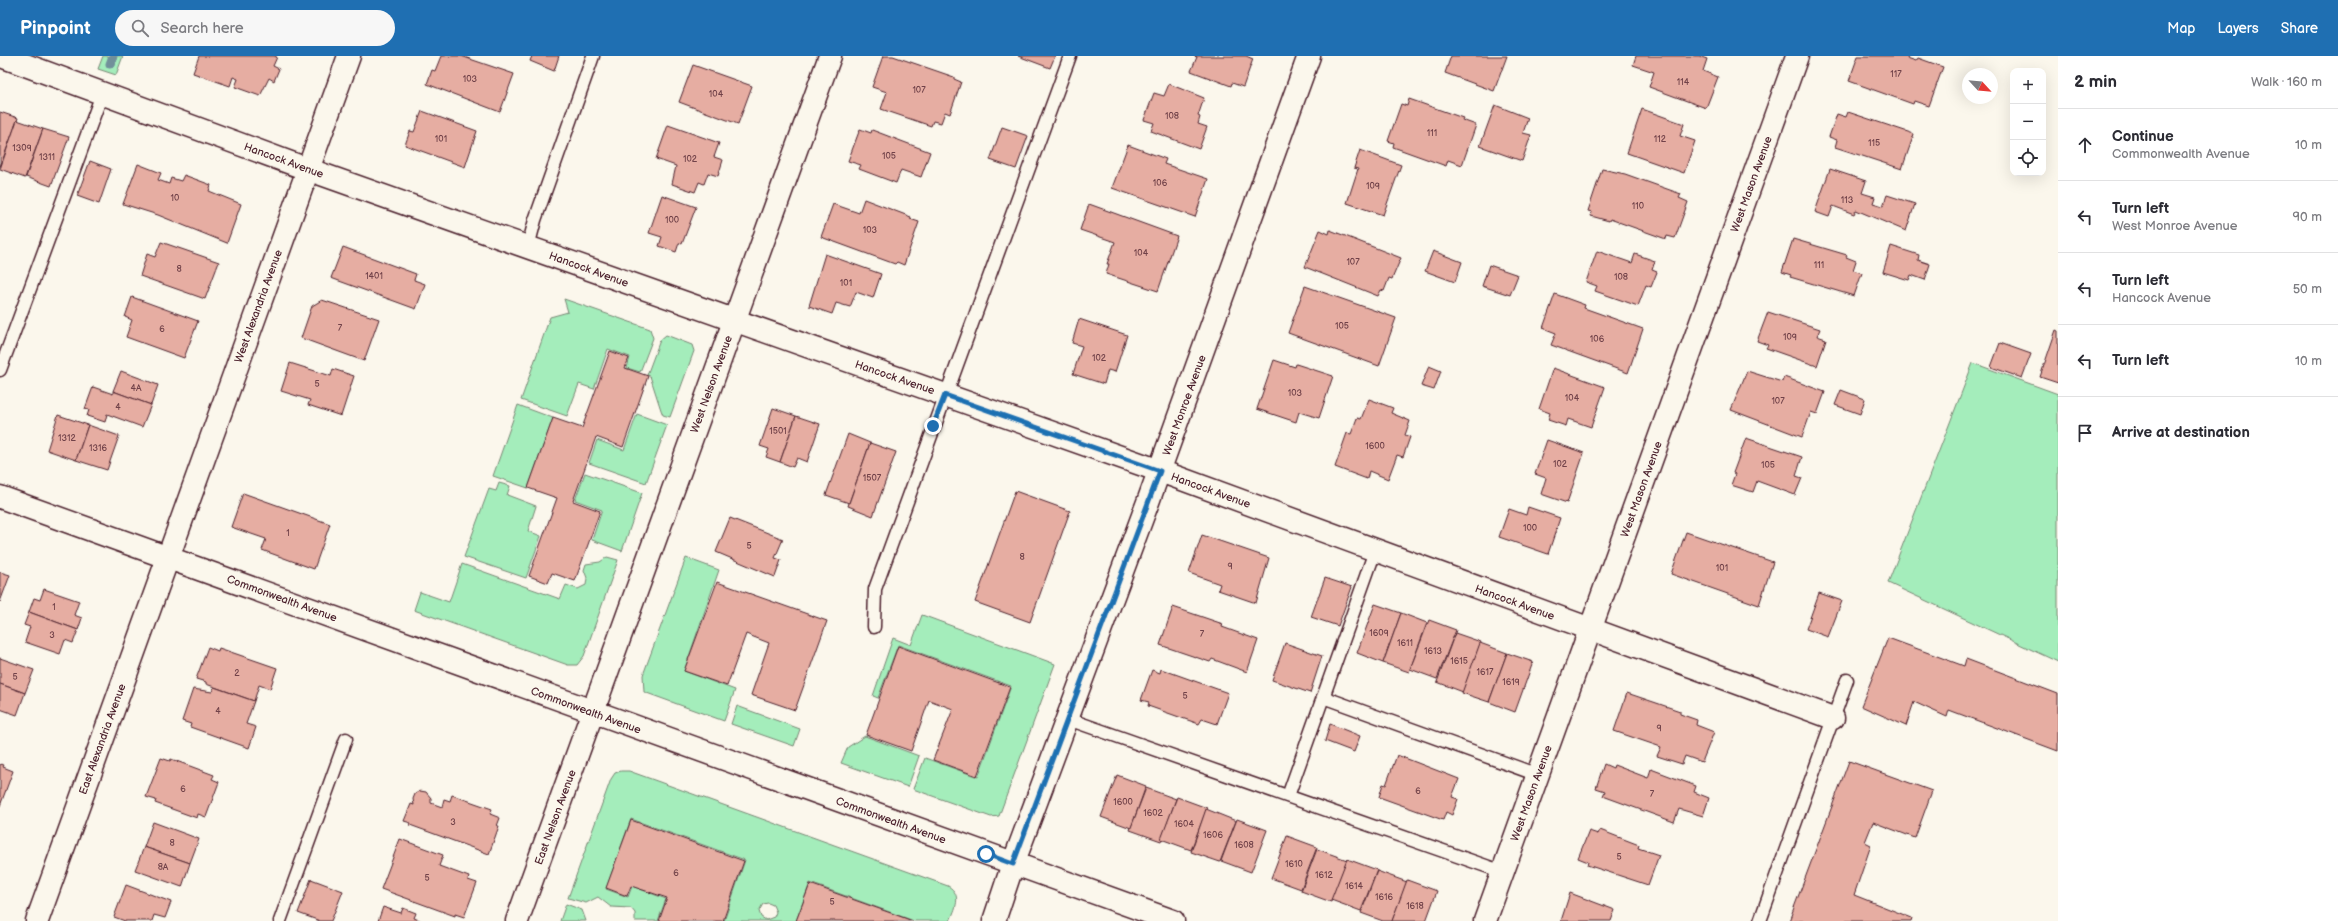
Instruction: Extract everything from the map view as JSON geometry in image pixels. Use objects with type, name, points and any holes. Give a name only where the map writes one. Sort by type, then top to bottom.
[{"type":"street","name":"Hancock Avenue","points":[[1,56],[307,169],[1160,471],[1833,718]]},
{"type":"street","name":"West Alexandria Avenue","points":[[166,556],[349,56]]},
{"type":"street","name":"West Nelson Avenue","points":[[592,713],[830,56]]},
{"type":"street","name":"West Monroe Avenue","points":[[994,921],[1013,864],[1160,471],[1309,56]]},
{"type":"street","name":"West Mason Avenue","points":[[1485,921],[1797,56]]},
{"type":"street","name":"Commonwealth Avenue","points":[[0,497],[166,556],[592,713],[1173,921]]},
{"type":"street","name":"East Alexandria Avenue","points":[[37,921],[166,556]]},
{"type":"street","name":"East Nelson Avenue","points":[[518,921],[592,713]]},
{"type":"lane","points":[[528,247],[535,220],[593,56]]},
{"type":"lane","points":[[874,627],[875,589],[1070,56]]},
{"type":"lane","points":[[0,370],[102,94]]},
{"type":"lane","points":[[1288,796],[1375,551]]},
{"type":"lane","points":[[1760,921],[1847,680]]},
{"type":"lane","points":[[1323,697],[1538,775]]},
{"type":"lane","points":[[1068,719],[1503,872]]},
{"type":"lane","points":[[280,921],[346,739]]},
{"type":"green space","points":[[103,56],[123,56],[116,75],[98,69]]},
{"type":"green space","points":[[564,299],[650,329],[653,338],[640,372],[627,368],[630,357],[608,349],[594,389],[579,384],[567,416],[521,400],[550,317],[568,312]]},
{"type":"green space","points":[[666,335],[692,345],[694,351],[670,417],[663,415],[650,376],[647,375],[660,340]]},
{"type":"green space","points":[[1973,363],[2058,394],[2058,662],[1888,583]]},
{"type":"green space","points":[[518,405],[553,418],[528,488],[493,476]]},
{"type":"green space","points":[[637,414],[667,425],[646,483],[589,463],[597,440],[624,450]]},
{"type":"green space","points":[[585,473],[642,493],[622,551],[592,540],[602,510],[575,500]]},
{"type":"green space","points":[[499,483],[510,486],[507,495],[536,506],[528,531],[541,536],[526,578],[464,557],[489,489],[496,491]]},
{"type":"green space","points":[[607,557],[618,560],[584,656],[577,665],[568,665],[414,610],[420,592],[449,602],[462,564],[560,599],[566,585],[578,589],[586,585],[587,578],[584,570],[586,564],[600,562]]},
{"type":"green space","points":[[686,558],[719,570],[684,671],[735,690],[724,721],[644,692],[643,675]]},
{"type":"green space","points":[[922,615],[1055,664],[999,816],[991,817],[913,789],[925,758],[978,777],[1011,686],[898,645],[878,698],[873,696],[893,638],[911,645]]},
{"type":"green space","points":[[737,706],[800,729],[794,746],[731,724]]},
{"type":"green space","points":[[865,736],[919,756],[908,787],[841,763],[848,747]]},
{"type":"green space","points":[[629,771],[948,886],[953,890],[957,898],[956,907],[950,921],[914,921],[810,883],[796,921],[724,921],[745,860],[631,819],[606,889],[628,897],[632,886],[666,899],[658,921],[635,921],[635,913],[631,908],[611,907],[598,897],[586,903],[568,898],[611,779],[615,773]],"holes":[[[768,903],[773,905],[776,912],[774,917],[766,920],[761,917],[759,911],[763,904]]]},
{"type":"green space","points":[[566,904],[582,910],[586,921],[560,921]]},
{"type":"building","points":[[199,56],[274,56],[277,57],[273,66],[279,69],[274,81],[269,78],[260,96],[235,87],[238,79],[233,77],[230,86],[193,73]]},
{"type":"building","points":[[441,56],[461,56],[514,74],[500,112],[427,84],[432,70],[435,71]]},
{"type":"building","points":[[532,56],[559,56],[554,71],[530,61]]},
{"type":"building","points":[[883,56],[893,56],[954,77],[954,79],[961,82],[950,114],[945,112],[941,123],[933,121],[931,126],[881,109],[887,92],[872,87]]},
{"type":"building","points":[[1018,56],[1055,56],[1050,68]]},
{"type":"building","points":[[1194,56],[1246,56],[1253,59],[1243,87],[1232,83],[1231,86],[1191,71],[1197,57]]},
{"type":"building","points":[[1451,56],[1507,56],[1494,91],[1445,73]]},
{"type":"building","points":[[1636,56],[1699,56],[1707,59],[1703,71],[1718,77],[1706,108],[1649,87],[1654,72],[1633,65]]},
{"type":"building","points":[[1858,56],[1908,56],[1907,58],[1916,61],[1918,58],[1943,67],[1929,106],[1914,101],[1913,104],[1849,81]]},
{"type":"building","points":[[693,65],[752,86],[738,124],[679,102]]},
{"type":"building","points":[[1169,84],[1204,98],[1198,116],[1200,117],[1198,124],[1207,127],[1199,149],[1151,131],[1154,123],[1144,120],[1154,93],[1164,96]]},
{"type":"building","points":[[1409,99],[1463,118],[1462,120],[1476,125],[1462,165],[1448,160],[1446,166],[1393,147],[1394,143],[1388,141],[1401,104],[1407,106]]},
{"type":"building","points":[[1495,105],[1528,118],[1523,133],[1531,135],[1522,161],[1480,146]]},
{"type":"building","points":[[1642,109],[1684,124],[1680,136],[1695,141],[1684,173],[1627,153]]},
{"type":"building","points":[[422,111],[477,131],[465,167],[405,145],[410,131],[414,132]]},
{"type":"building","points":[[0,112],[18,118],[0,167]]},
{"type":"building","points":[[1848,112],[1914,134],[1902,169],[1835,147],[1837,140],[1829,137],[1837,114],[1846,117]]},
{"type":"building","points":[[17,120],[43,129],[25,178],[0,169]]},
{"type":"building","points":[[668,125],[719,143],[714,157],[723,160],[718,176],[708,173],[704,184],[699,182],[695,192],[672,184],[676,166],[656,159]]},
{"type":"building","points":[[1002,127],[1028,136],[1016,169],[990,160]]},
{"type":"building","points":[[43,129],[69,137],[51,186],[26,177]]},
{"type":"building","points":[[860,129],[871,133],[872,130],[930,152],[921,177],[901,170],[896,183],[859,169],[861,165],[848,161]]},
{"type":"building","points":[[1128,145],[1166,159],[1164,164],[1208,179],[1195,217],[1112,188]]},
{"type":"building","points":[[1360,150],[1401,165],[1383,215],[1347,203],[1358,169],[1354,168]]},
{"type":"building","points":[[90,161],[111,169],[99,204],[77,196]]},
{"type":"building","points":[[138,164],[161,173],[158,180],[169,184],[171,178],[181,181],[184,175],[211,185],[209,191],[241,204],[227,243],[158,215],[123,204]]},
{"type":"building","points":[[1602,169],[1625,174],[1681,194],[1679,198],[1688,202],[1675,238],[1667,236],[1666,239],[1610,219],[1609,221],[1591,216],[1592,212],[1588,211]]},
{"type":"building","points":[[1830,169],[1866,181],[1862,193],[1875,197],[1873,203],[1883,206],[1887,195],[1915,204],[1906,231],[1856,210],[1854,214],[1833,206],[1829,217],[1815,212]]},
{"type":"building","points":[[662,195],[696,207],[682,244],[679,243],[676,252],[659,246],[662,237],[649,233]]},
{"type":"building","points":[[864,199],[911,217],[910,219],[919,222],[904,265],[897,262],[895,264],[821,237],[833,204],[859,213]]},
{"type":"building","points":[[1089,204],[1177,236],[1158,291],[1106,274],[1109,264],[1107,264],[1115,242],[1080,230]]},
{"type":"building","points":[[1320,230],[1329,234],[1330,230],[1401,258],[1392,279],[1389,278],[1384,291],[1381,290],[1378,296],[1305,267]]},
{"type":"building","points":[[1793,239],[1847,255],[1846,257],[1856,261],[1853,270],[1862,273],[1854,296],[1790,277],[1791,275],[1782,272]]},
{"type":"building","points":[[161,242],[219,262],[205,299],[140,276],[147,254],[155,257]]},
{"type":"building","points":[[1891,246],[1919,255],[1918,260],[1930,264],[1925,280],[1911,275],[1909,280],[1883,272]]},
{"type":"building","points":[[343,247],[416,274],[414,280],[425,284],[416,309],[331,278]]},
{"type":"building","points":[[1433,251],[1462,262],[1455,282],[1425,271]]},
{"type":"building","points":[[1597,251],[1632,263],[1635,254],[1655,261],[1652,270],[1657,272],[1651,287],[1646,285],[1638,306],[1595,291],[1597,286],[1586,282]]},
{"type":"building","points":[[825,254],[881,274],[873,298],[856,292],[850,307],[836,303],[832,314],[809,306]]},
{"type":"building","points":[[1489,265],[1518,275],[1510,295],[1482,286]]},
{"type":"building","points":[[1305,286],[1396,318],[1379,366],[1288,333]]},
{"type":"building","points":[[1555,294],[1585,305],[1584,308],[1643,329],[1628,373],[1551,345],[1556,333],[1543,328]]},
{"type":"building","points":[[132,297],[198,321],[184,358],[126,337],[132,320],[125,317]]},
{"type":"building","points":[[322,300],[379,319],[364,361],[301,338],[312,306]]},
{"type":"building","points":[[1768,312],[1820,329],[1817,336],[1826,339],[1817,366],[1766,348],[1768,345],[1757,341]]},
{"type":"building","points":[[1079,319],[1127,335],[1115,372],[1108,370],[1104,384],[1073,374],[1082,346],[1072,343]]},
{"type":"building","points":[[2056,330],[2058,331],[2058,383],[2040,377]]},
{"type":"building","points":[[2000,343],[2031,354],[2022,378],[1991,367]]},
{"type":"building","points":[[610,351],[629,358],[625,368],[648,376],[623,447],[596,437],[573,501],[600,511],[575,581],[552,573],[548,583],[529,576],[557,498],[528,488],[553,418],[582,428]]},
{"type":"building","points":[[1274,360],[1295,367],[1296,364],[1333,376],[1319,418],[1299,412],[1296,422],[1257,409]]},
{"type":"building","points":[[290,363],[331,376],[333,369],[354,376],[341,416],[308,405],[310,400],[281,391]]},
{"type":"building","points":[[1429,366],[1441,371],[1434,390],[1421,386]]},
{"type":"building","points":[[1553,368],[1605,387],[1591,427],[1568,419],[1566,426],[1548,420],[1550,413],[1539,409]]},
{"type":"building","points":[[121,371],[158,385],[151,405],[113,391]]},
{"type":"building","points":[[1747,371],[1782,382],[1784,377],[1825,392],[1817,414],[1811,412],[1802,437],[1731,410]]},
{"type":"building","points":[[93,387],[113,394],[113,391],[151,405],[142,427],[107,414],[105,422],[87,416],[89,410],[85,409]]},
{"type":"building","points":[[1841,390],[1865,399],[1860,414],[1835,405]]},
{"type":"building","points":[[1369,399],[1393,408],[1391,413],[1410,421],[1405,435],[1410,437],[1403,457],[1397,455],[1388,479],[1369,471],[1367,479],[1335,467],[1347,433],[1351,434],[1357,418],[1361,419]]},
{"type":"building","points":[[773,408],[796,416],[780,462],[766,457],[769,449],[760,446]]},
{"type":"building","points":[[58,415],[88,425],[76,460],[47,450]]},
{"type":"building","points":[[796,416],[820,424],[807,462],[797,458],[793,467],[780,462]]},
{"type":"building","points":[[88,425],[119,436],[107,470],[76,460]]},
{"type":"building","points":[[848,434],[870,443],[849,503],[826,495]]},
{"type":"building","points":[[1746,438],[1802,457],[1796,476],[1802,478],[1795,495],[1757,481],[1753,492],[1731,485],[1735,474],[1733,473]]},
{"type":"building","points":[[1547,440],[1584,453],[1567,503],[1541,494],[1546,478],[1535,474]]},
{"type":"building","points":[[870,443],[896,452],[873,516],[848,506]]},
{"type":"building","points":[[1015,491],[1070,511],[1030,622],[975,602]]},
{"type":"building","points":[[243,493],[330,524],[314,569],[262,550],[266,539],[231,527]]},
{"type":"building","points":[[1528,507],[1560,518],[1548,554],[1499,537],[1509,509],[1526,515]]},
{"type":"building","points":[[730,518],[783,539],[775,558],[781,560],[775,577],[716,552]]},
{"type":"building","points":[[1686,532],[1773,562],[1759,605],[1671,574]]},
{"type":"building","points":[[1202,535],[1269,558],[1256,603],[1218,590],[1220,584],[1189,573]]},
{"type":"building","points":[[0,572],[10,575],[0,602]]},
{"type":"building","points":[[1325,578],[1352,587],[1338,626],[1311,617]]},
{"type":"building","points":[[717,582],[827,621],[795,710],[751,695],[769,643],[746,634],[727,686],[684,671]]},
{"type":"building","points":[[44,589],[79,601],[74,615],[82,618],[78,630],[29,612],[34,598],[40,600]]},
{"type":"building","points":[[1819,593],[1842,601],[1828,637],[1806,629]]},
{"type":"building","points":[[1375,604],[1401,613],[1383,663],[1357,653]]},
{"type":"building","points":[[1173,607],[1223,624],[1222,627],[1258,640],[1247,672],[1212,659],[1210,662],[1160,645]]},
{"type":"building","points":[[29,612],[78,630],[73,643],[65,640],[60,654],[25,642],[30,627],[24,625]]},
{"type":"building","points":[[1401,613],[1427,623],[1409,672],[1383,663]]},
{"type":"building","points":[[1429,620],[1456,630],[1437,679],[1410,669]]},
{"type":"building","points":[[1455,633],[1481,642],[1463,692],[1437,682]]},
{"type":"building","points":[[1888,638],[1964,666],[1966,659],[2058,694],[2058,751],[1949,710],[1947,717],[1914,702],[1906,726],[1861,706]]},
{"type":"building","points":[[1285,643],[1322,656],[1310,693],[1272,680]]},
{"type":"building","points":[[1480,643],[1507,653],[1489,702],[1462,693]]},
{"type":"building","points":[[898,646],[1010,687],[977,776],[933,760],[953,709],[929,700],[911,751],[866,735]]},
{"type":"building","points":[[208,647],[218,651],[219,648],[277,668],[270,689],[259,685],[254,701],[196,679]]},
{"type":"building","points":[[1507,653],[1533,662],[1515,712],[1489,702]]},
{"type":"building","points":[[0,658],[34,670],[25,693],[0,684]]},
{"type":"building","points":[[1161,669],[1228,693],[1217,724],[1202,719],[1199,724],[1148,706],[1149,702],[1141,700],[1152,670],[1160,673]]},
{"type":"building","points":[[0,684],[25,693],[17,715],[0,709]]},
{"type":"building","points":[[214,687],[254,701],[246,724],[256,727],[249,748],[190,727],[191,724],[182,721],[193,689],[212,692]]},
{"type":"building","points":[[1627,693],[1680,711],[1680,714],[1697,720],[1696,725],[1714,732],[1702,762],[1685,756],[1682,764],[1657,756],[1661,747],[1614,731]]},
{"type":"building","points":[[1330,724],[1360,736],[1354,752],[1325,741]]},
{"type":"building","points":[[1397,755],[1459,779],[1452,797],[1458,799],[1452,815],[1446,812],[1443,820],[1379,797],[1383,784],[1386,785]]},
{"type":"building","points":[[161,758],[170,761],[171,759],[214,775],[212,779],[219,782],[206,817],[198,814],[197,818],[155,803],[156,800],[146,797]]},
{"type":"building","points":[[1849,761],[1932,791],[1915,838],[1873,822],[1865,842],[1871,845],[1854,895],[1912,918],[1911,921],[1789,921]]},
{"type":"building","points":[[0,764],[4,765],[3,767],[13,771],[0,806]]},
{"type":"building","points":[[1604,764],[1613,768],[1614,765],[1648,778],[1651,769],[1696,786],[1694,792],[1709,798],[1703,816],[1679,809],[1674,822],[1603,796],[1605,791],[1596,788]]},
{"type":"building","points":[[1117,775],[1146,786],[1131,828],[1101,817]]},
{"type":"building","points":[[1146,788],[1176,799],[1161,841],[1130,830]]},
{"type":"building","points":[[420,791],[426,792],[431,798],[431,803],[442,807],[444,799],[450,801],[452,795],[492,809],[490,814],[500,818],[497,826],[499,826],[489,854],[410,825],[411,823],[404,821],[411,804],[414,805],[413,799],[415,794]]},
{"type":"building","points":[[1177,797],[1207,808],[1191,850],[1161,839]]},
{"type":"building","points":[[1206,809],[1236,821],[1220,862],[1191,852]]},
{"type":"building","points":[[1237,819],[1267,830],[1251,872],[1221,861]]},
{"type":"building","points":[[631,820],[744,861],[723,921],[659,921],[667,898],[631,886],[627,896],[606,888]]},
{"type":"building","points":[[153,822],[199,839],[190,863],[144,847]]},
{"type":"building","points":[[1600,830],[1639,845],[1638,848],[1659,855],[1648,885],[1587,865],[1588,862],[1578,858],[1589,831],[1598,834]]},
{"type":"building","points":[[1287,836],[1317,847],[1301,889],[1271,878]]},
{"type":"building","points":[[400,839],[443,855],[439,866],[469,877],[468,880],[477,883],[464,917],[455,914],[455,916],[381,889]]},
{"type":"building","points":[[144,847],[190,863],[182,887],[135,870]]},
{"type":"building","points":[[1317,849],[1347,860],[1331,902],[1301,891]]},
{"type":"building","points":[[1347,859],[1377,870],[1361,911],[1331,900]]},
{"type":"building","points":[[1377,871],[1407,882],[1392,921],[1383,921],[1361,913]]},
{"type":"building","points":[[311,879],[343,891],[331,921],[320,921],[298,913]]},
{"type":"building","points":[[1407,880],[1437,891],[1426,921],[1392,921]]},
{"type":"building","points":[[810,884],[913,921],[796,921]]},
{"type":"building","points":[[126,885],[171,902],[165,918],[154,915],[152,921],[125,921],[114,917]]},
{"type":"building","points":[[1570,893],[1615,910],[1611,921],[1561,921]]},
{"type":"building","points":[[383,907],[401,913],[403,908],[416,913],[414,918],[422,921],[378,921]]},
{"type":"waterway","points":[[110,64],[113,56]]},
{"type":"route","points":[[933,426],[945,395],[1160,471],[1013,864],[986,854]]}]
